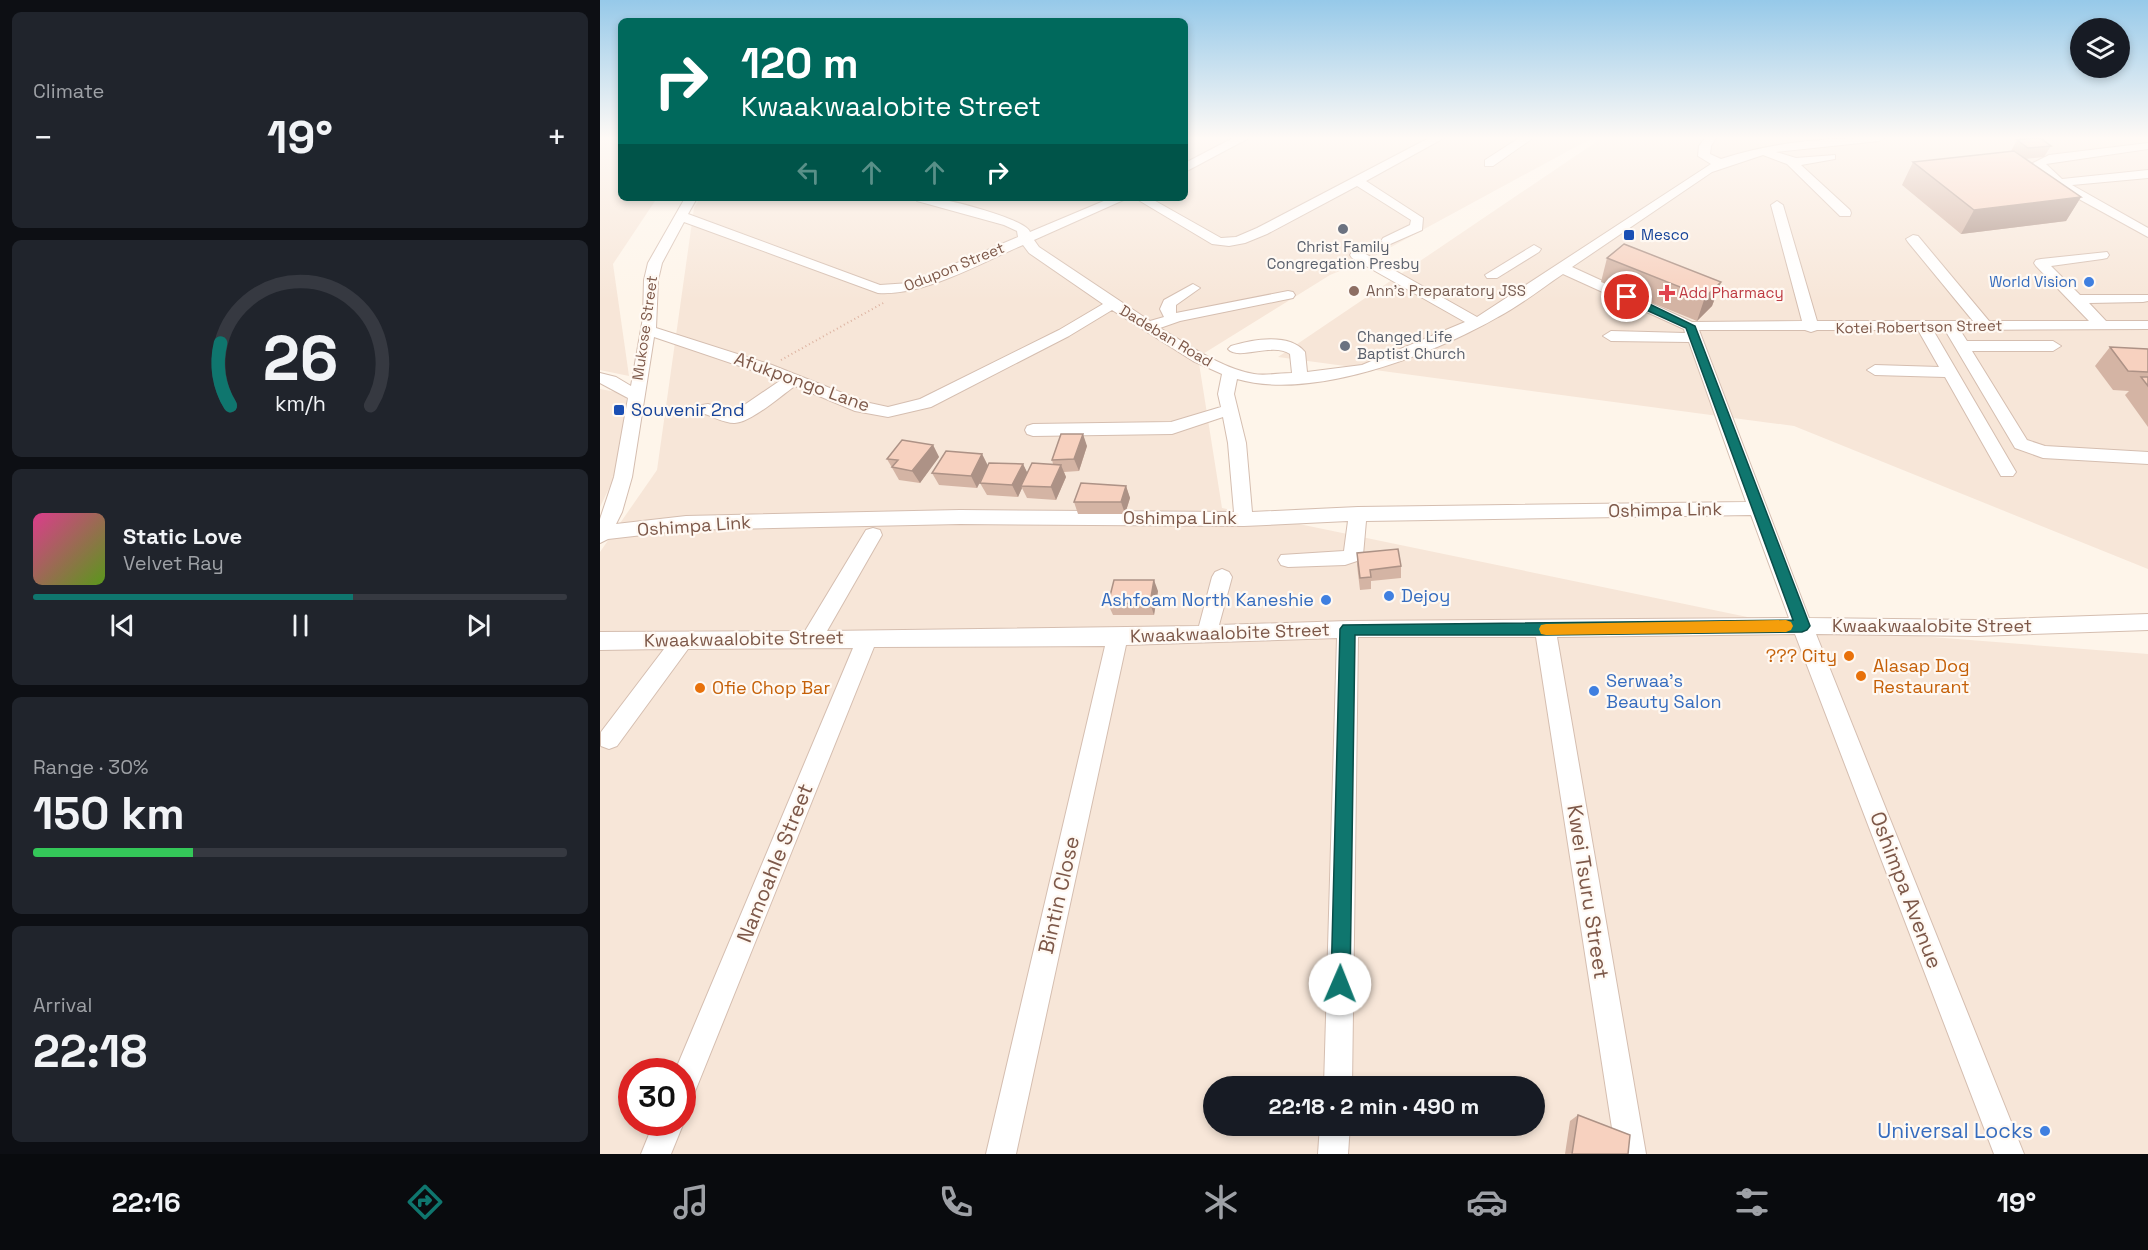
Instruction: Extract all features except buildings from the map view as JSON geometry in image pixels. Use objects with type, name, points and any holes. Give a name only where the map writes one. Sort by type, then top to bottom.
[{"type":"street","points":[[1147,201],[1224,243],[1234,242],[1262,231],[1339,192]]},
{"type":"street","points":[[1375,192],[1417,218],[1417,227],[1388,241]]},
{"type":"street","name":"Dadeban Road","points":[[932,201],[1009,222],[1023,229],[1025,238],[1034,250],[1148,327],[1198,358],[1230,372],[1254,379],[1300,378],[1365,369],[1449,336],[1477,323],[1532,269],[1564,268],[1675,192]]},
{"type":"street","points":[[1823,192],[1845,213]]},
{"type":"street","points":[[2076,192],[2148,233]]},
{"type":"street","name":"Mukose Street","points":[[601,535],[619,494],[648,330],[651,280],[656,263],[690,201]]},
{"type":"street","name":"Odupon Street","points":[[681,216],[878,289],[894,290],[913,287],[1115,201]]},
{"type":"street","points":[[1778,205],[1811,328]]},
{"type":"street","points":[[1913,239],[1985,326]]},
{"type":"street","points":[[1492,275],[1532,269],[1534,249]]},
{"type":"street","points":[[1357,255],[1477,323]]},
{"type":"street","points":[[2102,325],[2041,263],[2103,255]]},
{"type":"street","points":[[1564,268],[1691,332]]},
{"type":"street","points":[[1172,319],[1167,309],[1169,303],[1193,288]]},
{"type":"street","points":[[1148,327],[1172,319],[1288,295]]},
{"type":"street","points":[[2076,299],[2143,298]]},
{"type":"street","name":"Afukpongo Lane","points":[[648,330],[766,368],[861,407],[888,412],[925,403],[1064,333],[1113,304]]},
{"type":"street","name":"Kotei Robertson Street","points":[[1611,336],[1811,328],[2148,325]]},
{"type":"street","points":[[1924,327],[2007,472]]},
{"type":"street","points":[[1950,327],[2021,444],[2043,452],[2148,458]]},
{"type":"street","name":"Oshimpa Avenue","points":[[1691,332],[1802,626],[2009,1154]]},
{"type":"street","points":[[1236,349],[1282,345],[1292,347],[1297,352],[1300,378]]},
{"type":"street","points":[[1962,345],[2053,346]]},
{"type":"street","points":[[1875,370],[1950,372]]},
{"type":"street","points":[[1230,372],[1226,394],[1237,443],[1244,519]]},
{"type":"street","points":[[708,409],[734,418],[739,417],[794,380]]},
{"type":"street","points":[[604,383],[635,395]]},
{"type":"street","points":[[1033,430],[1172,428],[1228,410]]},
{"type":"street","name":"Oshimpa Link","points":[[601,535],[698,522],[960,517],[1244,519],[1358,514],[1758,508]]},
{"type":"street","points":[[1288,560],[1345,558],[1353,555],[1358,514]]},
{"type":"street","points":[[812,638],[873,535]]},
{"type":"street","points":[[1208,632],[1222,577]]},
{"type":"street","name":"Kwaakwaalobite Street","points":[[600,641],[1117,637],[1208,632],[1348,629],[1802,626],[1977,628],[2146,625]]},
{"type":"street","points":[[1338,1076],[1348,629]]},
{"type":"street","name":"Kwei Tsuru Street","points":[[1545,629],[1631,1154]]},
{"type":"street","name":"Bintin Close","points":[[1001,1154],[1117,637]]},
{"type":"street","name":"Namoahle Street","points":[[695,1058],[867,638]]},
{"type":"street","points":[[609,739],[683,640]]},
{"type":"street","points":[[656,1154],[663,1136]]},
{"type":"street","points":[[1333,1154],[1334,1136]]},
{"type":"path","points":[[766,368],[913,287]]},
{"type":"shaded area","points":[[600,192],[618,192],[618,201],[655,201],[613,264],[629,376],[600,370]]},
{"type":"shaded area","points":[[1188,192],[1493,192],[1371,258],[1330,275],[1198,357],[1222,508],[1791,626],[2148,654],[2148,1154],[600,1154],[600,552],[657,470],[694,208],[698,201],[1188,201]]},
{"type":"shaded area","points":[[1522,192],[2148,192],[2148,569],[1794,426],[1278,357]]},
{"type":"shaded area","points":[[600,389],[627,394],[617,472],[600,507]]},
{"type":"slow traffic","points":[[1546,629],[1786,626]]},
{"type":"place","name":"Christ Family Congregation Presby","points":[[1343,229]]},
{"type":"place","name":"Mesco","points":[[1629,235]]},
{"type":"place","name":"World Vision","points":[[2089,282]]},
{"type":"place","name":"Ann's Preparatory JSS","points":[[1354,291]]},
{"type":"place","name":"Add Pharmacy","points":[[1667,293]]},
{"type":"place","name":"Changed Life Baptist Church","points":[[1345,346]]},
{"type":"place","name":"Souvenir 2nd","points":[[619,410]]},
{"type":"place","name":"Dejoy","points":[[1389,596]]},
{"type":"place","name":"Ashfoam North Kaneshie","points":[[1326,600]]},
{"type":"place","name":"??? City","points":[[1849,656]]},
{"type":"place","name":"Alasap Dog Restaurant","points":[[1861,676]]},
{"type":"place","name":"Ofie Chop Bar","points":[[700,688]]},
{"type":"place","name":"Serwaa's Beauty Salon","points":[[1594,691]]},
{"type":"place","name":"Universal Locks","points":[[2045,1131]]},
{"type":"route","points":[[1340,984],[1348,629],[1802,626],[1690,326],[1627,297]]}]
